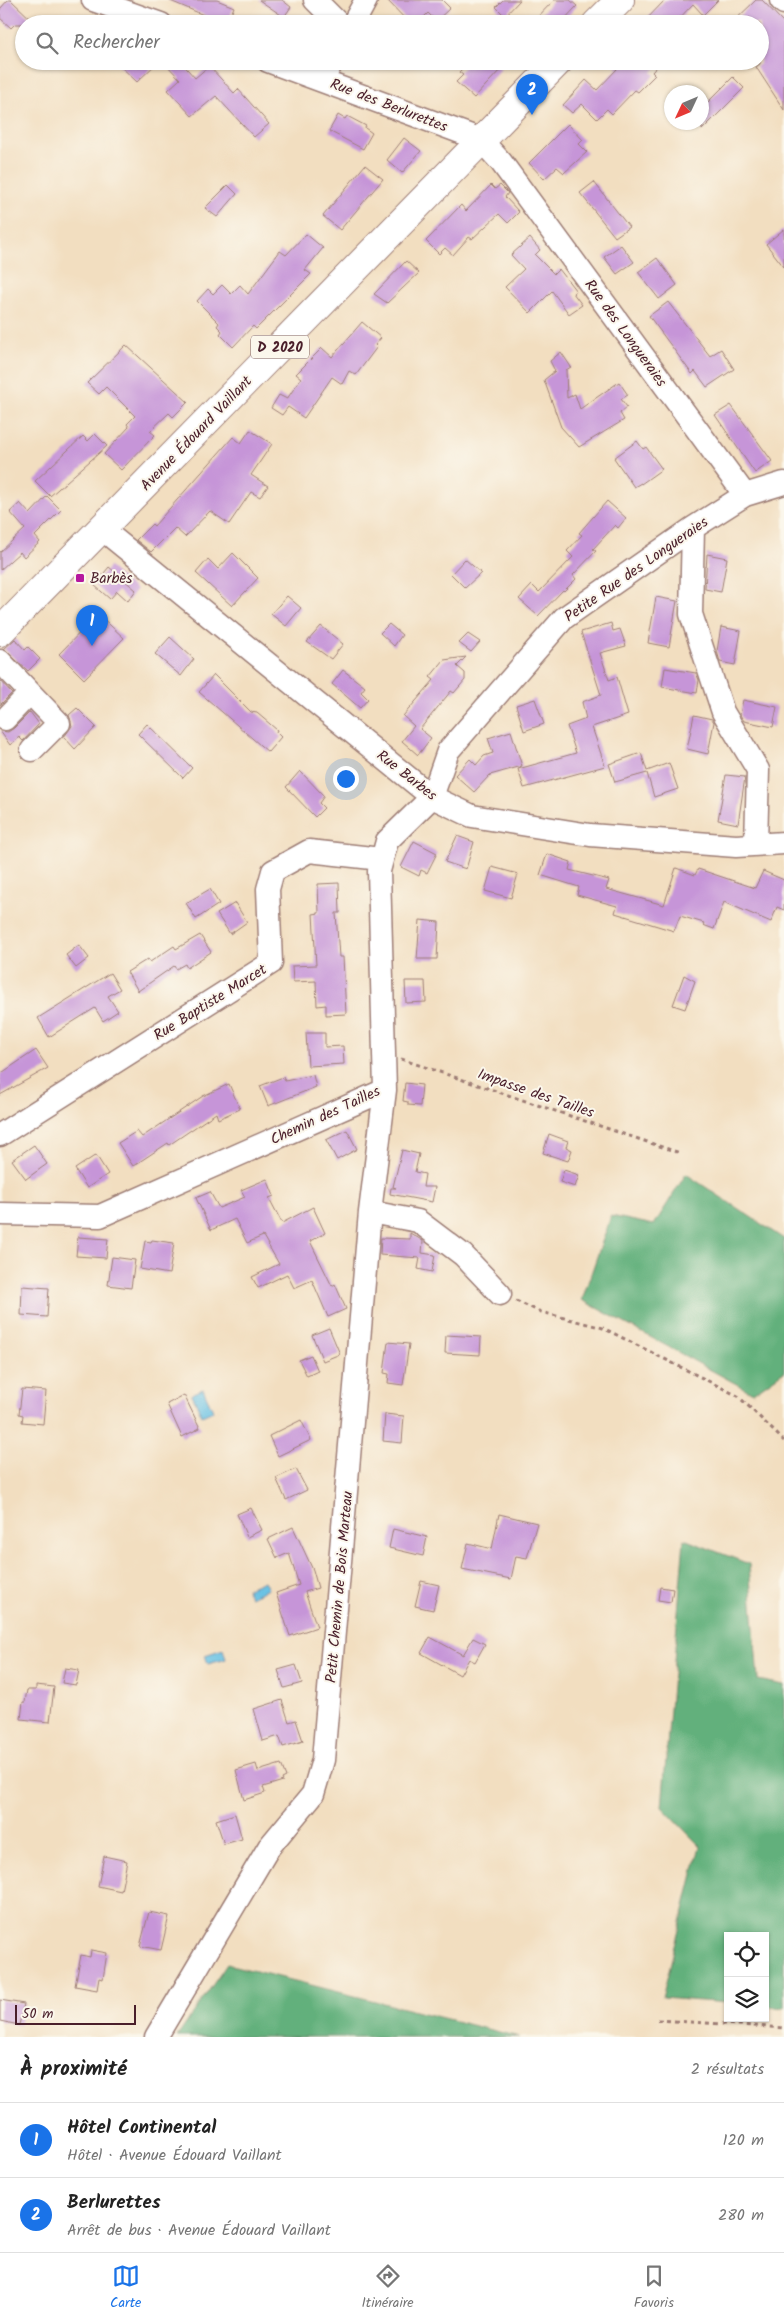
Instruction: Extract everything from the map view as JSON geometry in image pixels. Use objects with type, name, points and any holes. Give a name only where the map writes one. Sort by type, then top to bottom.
[{"type":"main road","points":[[605,15],[620,0]]},
{"type":"main road","name":"Avenue Édouard Vaillant","points":[[0,632],[550,70]]},
{"type":"street","points":[[93,0],[136,15]]},
{"type":"street","points":[[315,0],[330,15]]},
{"type":"street","points":[[358,15],[366,0]]},
{"type":"street","points":[[781,0],[784,3]]},
{"type":"street","name":"Rue des Berlurettes","points":[[327,71],[471,136],[480,142]]},
{"type":"street","name":"Rue des Longueraies","points":[[480,142],[502,162],[745,495]]},
{"type":"street","points":[[745,495],[784,483]]},
{"type":"street","name":"Petite Rue des Longueraies","points":[[432,797],[448,751],[564,618],[693,528],[745,495]]},
{"type":"street","points":[[693,528],[690,614],[723,712],[758,770],[756,844]]},
{"type":"street","name":"Rue Barbes","points":[[102,529],[432,797],[472,816],[590,836],[736,846],[784,844]]},
{"type":"street","points":[[0,661],[59,723],[32,750]]},
{"type":"street","points":[[5,719],[30,693]]},
{"type":"street","name":"Chemin des Tailles","points":[[0,1214],[100,1216],[385,1090],[379,871],[387,841],[432,797]]},
{"type":"street","name":"Rue Baptiste Marcet","points":[[0,1135],[271,963],[268,889],[273,871],[309,851],[381,859]]},
{"type":"street","name":"Petit Chemin de Bois Marteau","points":[[156,2037],[269,1847],[313,1794],[323,1760],[370,1212],[385,1090]]},
{"type":"street","points":[[370,1212],[418,1221],[463,1255],[500,1294]]},
{"type":"path","name":"Impasse des Tailles","points":[[384,1054],[680,1153]]},
{"type":"path","points":[[500,1294],[541,1312],[603,1328],[738,1396],[784,1441]]},
{"type":"path","points":[[658,2020],[784,2028]]},
{"type":"green space","points":[[686,1174],[784,1239],[784,1371],[753,1393],[582,1300],[611,1216],[654,1225]]},
{"type":"green space","points":[[684,1539],[749,1564],[758,1680],[784,1685],[784,2008],[769,2006],[769,1932],[724,1932],[724,2003],[662,1998],[700,1846],[662,1807]]},
{"type":"green space","points":[[227,1964],[519,2037],[177,2037]]},
{"type":"water","points":[[203,1389],[213,1411],[202,1416],[192,1394]]},
{"type":"water","points":[[264,1581],[268,1589],[250,1597],[246,1589]]},
{"type":"water","points":[[223,1649],[226,1659],[208,1664],[205,1655]]},
{"type":"building","points":[[8,0],[11,0],[27,15],[15,15],[15,24],[11,28],[0,18],[0,9]]},
{"type":"building","points":[[168,0],[217,0],[234,7],[231,15],[204,15]]},
{"type":"building","points":[[259,0],[282,0],[291,7],[285,15],[281,15]]},
{"type":"building","points":[[387,0],[442,0],[450,8],[442,15],[430,15],[428,13],[426,15],[401,15]]},
{"type":"building","points":[[503,0],[520,0],[506,15],[496,7]]},
{"type":"building","points":[[554,0],[570,0],[577,6],[568,15],[540,15]]},
{"type":"building","points":[[665,0],[718,0],[703,15],[693,4],[683,15],[651,15]]},
{"type":"building","points":[[756,0],[762,0],[784,23],[784,110],[758,70],[769,70],[769,15],[740,15]]},
{"type":"building","points":[[124,70],[150,70],[137,82]]},
{"type":"building","points":[[172,70],[188,70],[195,78],[204,70],[213,70],[234,93],[238,89],[269,124],[254,137],[216,96],[192,116],[168,90],[180,79]]},
{"type":"building","points":[[461,70],[500,70],[474,98],[456,82],[463,75],[459,72]]},
{"type":"building","points":[[616,70],[654,70],[652,72],[655,75],[638,92],[635,90],[612,114],[607,109],[597,119],[582,104],[572,113],[563,105],[586,80],[597,90]]},
{"type":"building","points":[[733,77],[744,88],[709,123],[709,101]]},
{"type":"building","points":[[338,115],[345,119],[347,116],[366,126],[365,128],[372,133],[363,149],[329,131]]},
{"type":"building","points":[[568,124],[583,140],[579,144],[587,152],[564,173],[557,167],[544,179],[529,163]]},
{"type":"building","points":[[404,138],[421,151],[402,173],[387,160]]},
{"type":"building","points":[[365,165],[383,179],[340,230],[323,216]]},
{"type":"building","points":[[594,182],[629,227],[615,237],[580,193]]},
{"type":"building","points":[[228,185],[237,194],[217,217],[205,208]]},
{"type":"building","points":[[491,185],[495,189],[500,185],[508,193],[505,197],[519,212],[508,223],[499,214],[472,239],[469,237],[453,255],[445,248],[439,254],[426,241],[461,205],[466,211]]},
{"type":"building","points":[[784,229],[784,267],[766,244]]},
{"type":"building","points":[[306,234],[323,248],[305,270],[311,274],[256,329],[253,326],[233,347],[220,334],[222,331],[217,326],[219,323],[197,301],[208,289],[213,294],[222,285],[231,294],[240,285],[248,294],[280,251],[286,255]]},
{"type":"building","points":[[530,238],[540,250],[535,255],[554,274],[559,269],[576,291],[573,293],[582,305],[569,314],[552,291],[530,313],[505,287],[524,269],[511,255]]},
{"type":"building","points":[[621,245],[634,262],[617,274],[604,257]]},
{"type":"building","points":[[657,258],[677,285],[659,299],[638,272]]},
{"type":"building","points":[[406,261],[419,273],[387,303],[374,294]]},
{"type":"building","points":[[668,302],[710,356],[721,349],[734,369],[707,387],[695,371],[692,374],[649,316]]},
{"type":"building","points":[[362,322],[381,338],[375,345],[377,347],[356,375],[349,371],[342,384],[332,377],[304,418],[288,407],[282,415],[271,408],[279,395],[287,399],[301,378],[296,374],[322,348],[332,357]]},
{"type":"building","points":[[126,345],[188,402],[173,417],[169,413],[150,431],[155,435],[121,470],[104,454],[129,427],[127,424],[135,416],[106,387],[99,394],[87,383]]},
{"type":"building","points":[[561,352],[571,367],[566,370],[567,398],[575,394],[580,409],[619,382],[628,395],[621,399],[627,407],[620,413],[624,420],[579,447],[561,427],[544,380],[555,371],[550,361]]},
{"type":"building","points":[[731,405],[772,461],[755,473],[715,415]]},
{"type":"building","points":[[250,430],[272,444],[251,475],[268,486],[260,497],[251,492],[229,524],[210,511],[185,537],[175,528],[151,552],[136,540],[152,524],[154,526],[233,437],[241,443]]},
{"type":"building","points":[[95,434],[107,446],[50,496],[35,481],[83,436],[88,441]]},
{"type":"building","points":[[637,441],[643,449],[646,447],[662,469],[634,487],[614,458]]},
{"type":"building","points":[[47,496],[61,510],[35,536],[40,542],[24,557],[20,552],[0,570],[0,552],[25,529],[10,512],[20,503],[30,514]]},
{"type":"building","points":[[607,501],[626,518],[618,528],[615,525],[593,549],[596,551],[573,575],[576,579],[538,616],[519,599],[532,585],[539,592],[573,557],[567,551],[582,535],[579,533]]},
{"type":"building","points":[[233,553],[258,578],[232,606],[196,573],[208,559],[218,569]]},
{"type":"building","points":[[707,554],[727,558],[721,592],[705,589]]},
{"type":"building","points":[[465,559],[481,573],[465,588],[451,574]]},
{"type":"building","points":[[109,567],[136,590],[128,601],[117,591],[110,599],[94,585]]},
{"type":"building","points":[[287,596],[301,608],[286,626],[271,614]]},
{"type":"building","points":[[656,597],[677,601],[669,647],[648,643]]},
{"type":"building","points":[[98,614],[124,638],[84,679],[59,654]]},
{"type":"building","points":[[611,623],[613,631],[620,629],[626,646],[600,653],[609,680],[617,677],[628,715],[592,727],[605,766],[524,788],[518,769],[576,753],[567,726],[586,719],[582,702],[601,695],[581,632]]},
{"type":"building","points":[[389,624],[402,635],[394,646],[380,633]]},
{"type":"building","points":[[321,626],[343,644],[331,659],[307,642]]},
{"type":"building","points":[[721,627],[741,631],[735,665],[720,662],[717,651]]},
{"type":"building","points":[[468,634],[480,642],[471,652],[459,643]]},
{"type":"building","points":[[170,637],[194,659],[181,676],[155,654]]},
{"type":"building","points":[[15,639],[25,650],[28,647],[40,659],[28,671],[4,649]]},
{"type":"building","points":[[466,657],[457,666],[465,673],[465,680],[454,693],[451,691],[420,729],[431,738],[418,755],[402,741],[414,726],[403,716],[434,680],[430,677],[444,660]]},
{"type":"building","points":[[665,668],[696,673],[699,680],[697,693],[662,687]]},
{"type":"building","points":[[343,670],[365,687],[361,692],[368,699],[360,708],[332,684]]},
{"type":"building","points":[[214,675],[251,712],[257,713],[277,730],[276,732],[281,737],[268,752],[199,692]]},
{"type":"building","points":[[0,680],[12,693],[0,705]]},
{"type":"building","points":[[535,699],[544,724],[524,731],[516,705]]},
{"type":"building","points":[[743,700],[777,707],[773,727],[744,721],[740,715]]},
{"type":"building","points":[[77,708],[96,727],[75,749],[64,737],[72,726],[69,715]]},
{"type":"building","points":[[30,712],[39,724],[23,741],[19,737],[10,745],[0,731],[8,732]]},
{"type":"building","points":[[694,715],[712,719],[714,722],[708,754],[687,749]]},
{"type":"building","points":[[147,724],[192,768],[183,778],[138,734]]},
{"type":"building","points":[[511,731],[522,766],[490,775],[474,792],[455,775],[470,759],[476,765],[484,756],[493,753],[488,738]]},
{"type":"building","points":[[641,753],[647,771],[669,763],[678,789],[654,797],[647,773],[615,782],[609,764]]},
{"type":"building","points":[[300,771],[324,796],[319,803],[324,808],[315,817],[286,787]]},
{"type":"building","points":[[726,775],[745,777],[738,824],[718,820]]},
{"type":"building","points":[[457,836],[474,842],[466,869],[445,862]]},
{"type":"building","points":[[414,841],[437,853],[427,873],[421,870],[419,876],[401,867]]},
{"type":"building","points":[[547,854],[571,862],[569,870],[609,880],[606,889],[664,905],[676,868],[695,875],[698,869],[755,888],[763,871],[784,880],[784,910],[777,907],[771,922],[724,902],[714,929],[703,925],[704,923],[680,916],[674,931],[615,913],[617,906],[577,895],[579,887],[540,875]]},
{"type":"building","points":[[492,867],[518,874],[511,898],[485,891]]},
{"type":"building","points":[[339,883],[340,913],[336,913],[339,957],[343,957],[346,1014],[326,1015],[326,1005],[317,1006],[316,981],[293,982],[292,966],[316,965],[313,914],[319,913],[318,884]]},
{"type":"building","points":[[210,889],[219,904],[196,919],[186,903]]},
{"type":"building","points":[[235,903],[247,922],[230,934],[217,914]]},
{"type":"building","points":[[420,920],[439,922],[437,959],[417,959]]},
{"type":"building","points":[[200,935],[211,952],[187,968],[185,964],[176,969],[174,966],[138,991],[127,972],[148,959],[150,962],[174,946],[176,949]]},
{"type":"building","points":[[79,945],[89,958],[76,968],[66,955]]},
{"type":"building","points":[[110,973],[120,989],[108,996],[118,1011],[103,1021],[95,1008],[49,1037],[38,1018]]},
{"type":"building","points":[[684,975],[695,981],[685,1009],[673,1005]]},
{"type":"building","points":[[405,981],[425,981],[426,1002],[406,1003]]},
{"type":"building","points":[[306,1033],[325,1033],[325,1047],[343,1046],[344,1064],[308,1066]]},
{"type":"building","points":[[36,1050],[48,1068],[0,1095],[0,1074]]},
{"type":"building","points":[[313,1075],[316,1087],[268,1106],[260,1086],[283,1077],[285,1081]]},
{"type":"building","points":[[405,1083],[422,1085],[420,1106],[408,1105],[408,1102],[403,1101]]},
{"type":"building","points":[[229,1084],[240,1109],[218,1119],[216,1113],[169,1145],[168,1143],[133,1166],[118,1143],[137,1131],[142,1137],[203,1096]]},
{"type":"building","points":[[347,1130],[357,1149],[337,1160],[326,1140]]},
{"type":"building","points":[[549,1134],[568,1141],[566,1147],[572,1150],[568,1161],[543,1153]]},
{"type":"building","points":[[34,1145],[47,1164],[26,1179],[12,1160]]},
{"type":"building","points":[[402,1150],[419,1154],[415,1172],[425,1174],[423,1187],[435,1187],[432,1202],[390,1194],[391,1188],[396,1188],[393,1187]]},
{"type":"building","points":[[96,1155],[108,1174],[87,1188],[75,1169]]},
{"type":"building","points":[[564,1170],[579,1175],[575,1187],[560,1182]]},
{"type":"building","points":[[267,1179],[274,1196],[269,1198],[282,1223],[313,1207],[325,1233],[310,1241],[332,1286],[335,1284],[346,1309],[328,1317],[312,1280],[294,1288],[287,1274],[258,1288],[252,1277],[279,1264],[263,1236],[247,1243],[235,1219],[211,1230],[196,1198],[210,1192],[219,1208],[245,1197],[241,1190]]},
{"type":"building","points":[[410,1233],[423,1241],[422,1253],[435,1255],[432,1272],[418,1269],[420,1258],[380,1255],[381,1238],[410,1239]]},
{"type":"building","points":[[78,1237],[108,1239],[106,1258],[76,1256]]},
{"type":"building","points":[[152,1240],[174,1243],[169,1274],[140,1269],[145,1241],[151,1242]]},
{"type":"building","points":[[112,1257],[135,1260],[131,1288],[108,1285]]},
{"type":"building","points":[[22,1286],[49,1288],[47,1317],[21,1315]]},
{"type":"building","points":[[329,1328],[340,1354],[323,1361],[312,1335]]},
{"type":"building","points":[[446,1335],[481,1337],[480,1355],[445,1353]]},
{"type":"building","points":[[388,1342],[409,1344],[403,1385],[388,1383],[389,1374],[384,1373]]},
{"type":"building","points":[[311,1355],[318,1371],[307,1376],[299,1360]]},
{"type":"building","points":[[22,1389],[46,1391],[43,1424],[22,1422],[23,1415],[19,1414]]},
{"type":"building","points":[[184,1395],[200,1428],[182,1437],[167,1404]]},
{"type":"building","points":[[385,1414],[404,1416],[402,1443],[383,1441]]},
{"type":"building","points":[[301,1420],[311,1440],[278,1456],[269,1436]]},
{"type":"building","points":[[296,1469],[307,1490],[286,1500],[276,1478]]},
{"type":"building","points":[[251,1508],[262,1530],[247,1537],[237,1514]]},
{"type":"building","points":[[499,1514],[537,1523],[527,1558],[516,1556],[511,1579],[462,1569],[468,1543],[492,1549]]},
{"type":"building","points":[[293,1527],[313,1570],[318,1588],[305,1592],[317,1627],[290,1636],[276,1593],[299,1585],[289,1553],[277,1558],[268,1539]]},
{"type":"building","points":[[393,1529],[427,1537],[423,1556],[389,1548]]},
{"type":"building","points":[[421,1581],[439,1585],[433,1610],[415,1606]]},
{"type":"building","points":[[660,1587],[673,1589],[671,1602],[658,1600]]},
{"type":"building","points":[[430,1637],[463,1655],[473,1638],[485,1644],[475,1662],[469,1659],[460,1675],[421,1653]]},
{"type":"building","points":[[296,1665],[302,1683],[284,1688],[278,1670]]},
{"type":"building","points":[[65,1668],[79,1670],[76,1685],[62,1683]]},
{"type":"building","points":[[36,1685],[54,1687],[50,1722],[21,1719],[27,1690],[36,1690]]},
{"type":"building","points":[[282,1700],[289,1722],[296,1720],[303,1741],[283,1747],[279,1736],[263,1741],[254,1709]]},
{"type":"building","points":[[256,1764],[258,1771],[281,1764],[286,1777],[282,1779],[283,1781],[263,1787],[265,1793],[244,1800],[236,1770]]},
{"type":"building","points":[[235,1814],[242,1839],[224,1844],[216,1820]]},
{"type":"building","points":[[104,1856],[127,1861],[121,1891],[98,1886]]},
{"type":"building","points":[[149,1912],[169,1916],[161,1950],[140,1946]]},
{"type":"building","points":[[91,1950],[107,1953],[103,1979],[99,1978],[97,1990],[75,1986],[81,1955],[90,1957]]},
{"type":"building","points":[[0,2000],[24,2004],[19,2025],[0,2021]]},
{"type":"place","name":"Berlurettes","points":[[532,115]]},
{"type":"place","name":"Barbès","points":[[80,578]]},
{"type":"place","name":"Hôtel Continental","points":[[92,646]]}]
